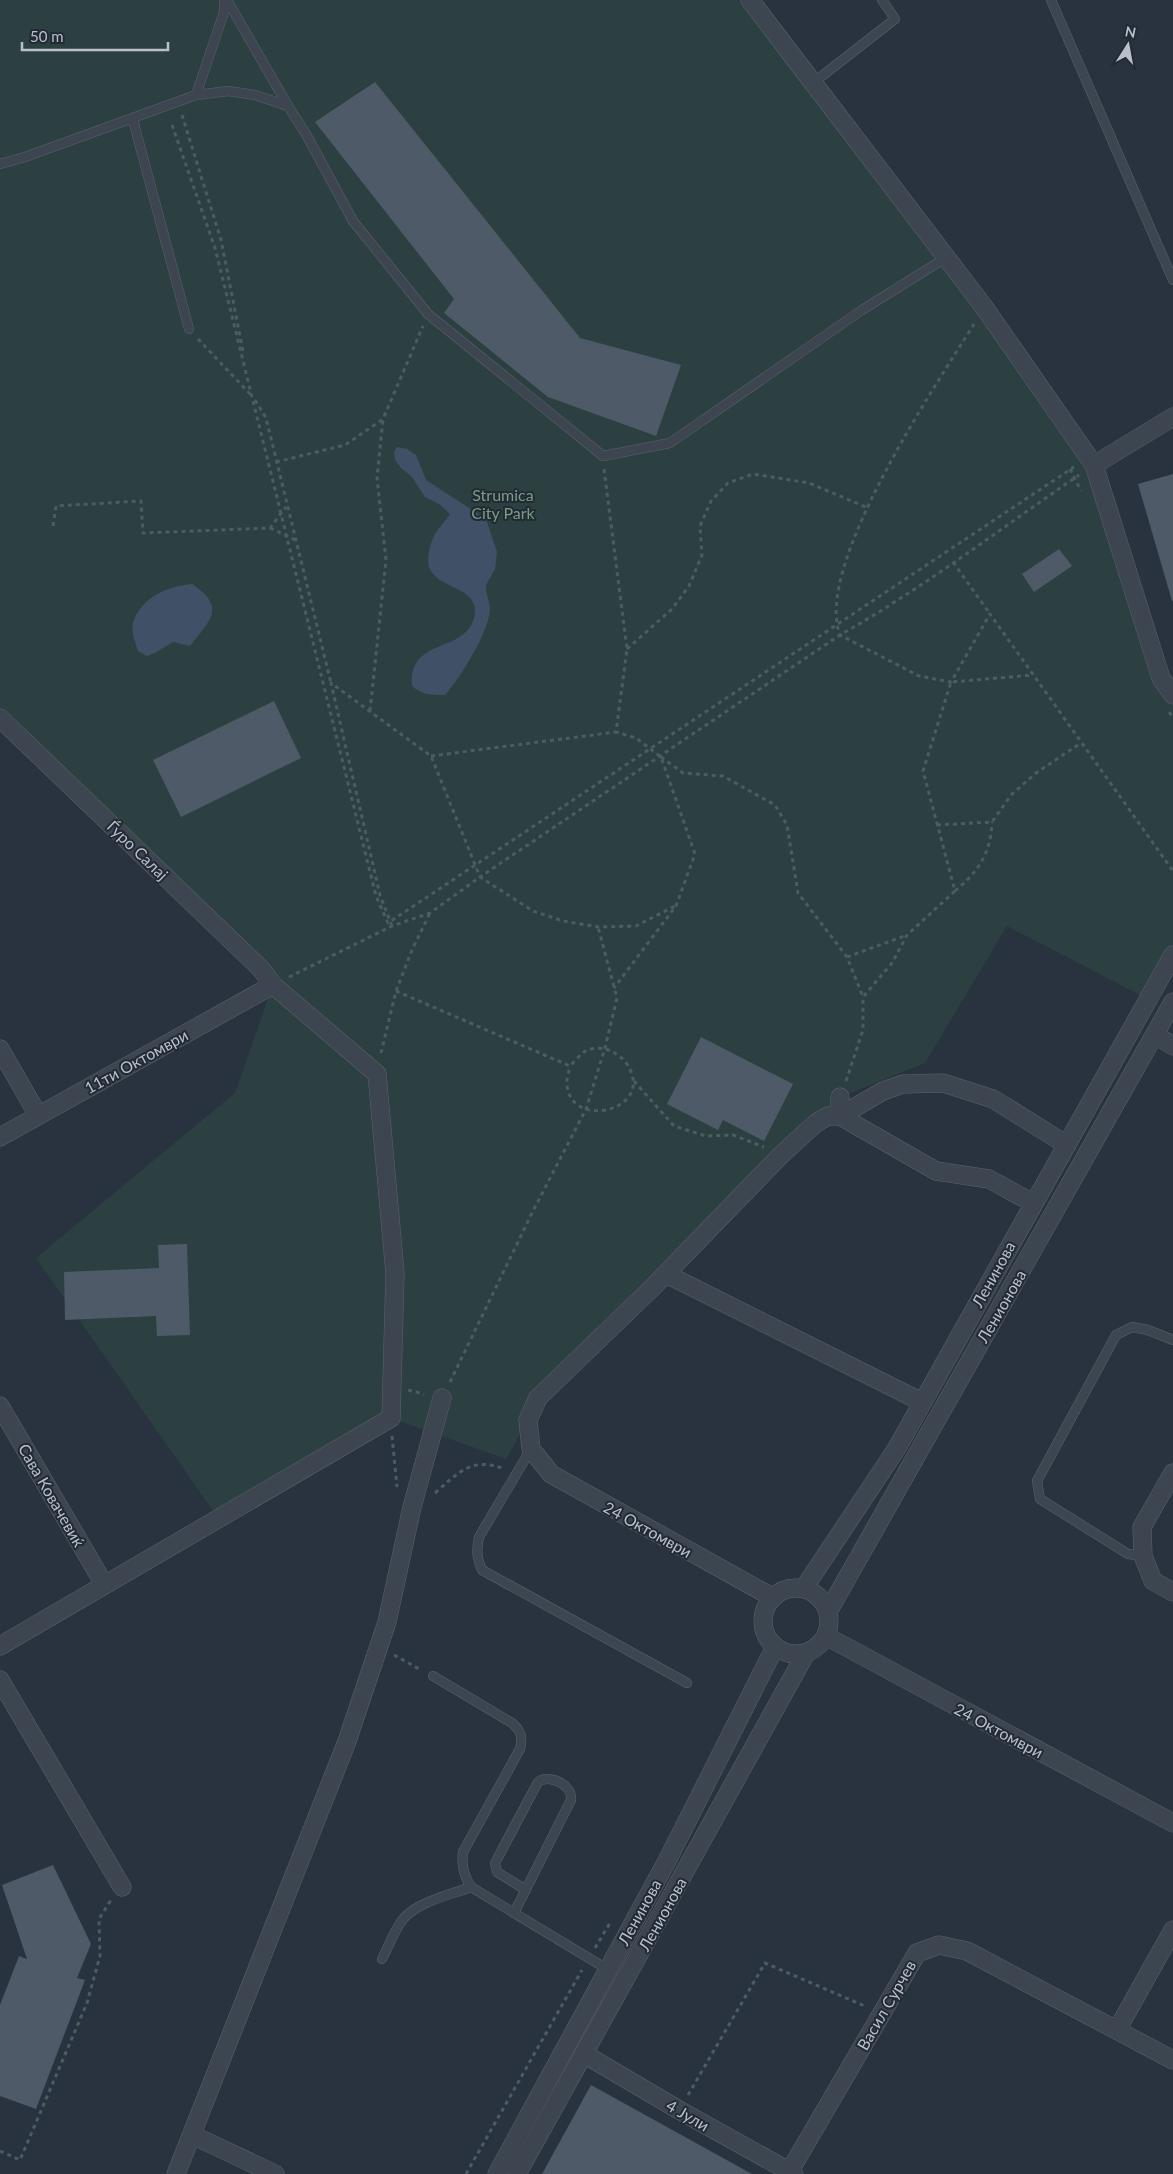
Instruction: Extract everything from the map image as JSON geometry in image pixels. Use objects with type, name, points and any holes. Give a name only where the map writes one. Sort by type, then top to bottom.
[{"type":"street","points":[[750,0],[947,256],[1094,465],[1161,678],[1173,695]]},
{"type":"street","points":[[1094,465],[1173,417]]},
{"type":"street","name":"Ѓуро Салај","points":[[0,718],[262,969],[273,985],[376,1074]]},
{"type":"street","name":"Ленинова","points":[[804,1588],[897,1448],[1173,955]]},
{"type":"street","name":"11ти Октомври","points":[[0,1137],[273,985]]},
{"type":"street","name":"Ленионова","points":[[828,1610],[1173,1002]]},
{"type":"street","points":[[1155,1035],[1173,1046]]},
{"type":"street","points":[[0,1049],[38,1115]]},
{"type":"street","points":[[0,1646],[391,1418],[395,1273],[376,1074]]},
{"type":"street","points":[[840,1116],[883,1091],[903,1084],[943,1083],[993,1099],[1067,1144]]},
{"type":"street","points":[[840,1097],[840,1116]]},
{"type":"street","points":[[532,1449],[528,1420],[538,1398],[666,1274],[780,1156],[816,1123],[828,1116],[840,1116],[936,1171],[989,1178],[1033,1203]]},
{"type":"street","points":[[666,1274],[922,1402]]},
{"type":"street","points":[[176,2174],[346,1744],[387,1622],[412,1507],[442,1398]]},
{"type":"street","name":"Сава Ковачевиќ","points":[[0,1406],[104,1584]]},
{"type":"street","name":"24 Октомври","points":[[532,1449],[551,1474],[772,1597]]},
{"type":"street","points":[[1173,1473],[1142,1527],[1142,1556],[1153,1581],[1173,1592]]},
{"type":"street","points":[[792,1587],[804,1588],[819,1596],[828,1610],[830,1621],[826,1636],[816,1648],[806,1653],[795,1654],[775,1647],[766,1634],[762,1618],[765,1607],[772,1597],[792,1587]]},
{"type":"street","name":"24 Октомври","points":[[826,1636],[1173,1823]]},
{"type":"street","name":"Ленинова","points":[[497,2174],[668,1860],[775,1647]]},
{"type":"street","name":"Ленионова","points":[[517,2174],[806,1653]]},
{"type":"street","points":[[0,1680],[122,1887]]},
{"type":"street","points":[[1117,2030],[1173,1930]]},
{"type":"street","name":"Васил Сурчев","points":[[790,2173],[917,1953],[938,1945],[967,1951],[1173,2060]]},
{"type":"street","name":"4 Јули","points":[[584,2054],[790,2173]]},
{"type":"street","points":[[192,2135],[275,2174]]},
{"type":"lane","points":[[196,95],[222,20],[225,0]]},
{"type":"lane","points":[[225,0],[306,134],[353,221],[428,314],[603,456],[670,443],[862,310],[947,256]]},
{"type":"lane","points":[[813,83],[895,19],[882,0]]},
{"type":"lane","points":[[1051,0],[1173,280]]},
{"type":"lane","points":[[0,164],[25,158],[133,120],[196,95],[228,91],[255,95],[288,106]]},
{"type":"lane","points":[[133,120],[189,329]]},
{"type":"lane","points":[[1142,1556],[1128,1554],[1040,1499],[1037,1481],[1116,1335],[1132,1328],[1148,1330],[1173,1340]]},
{"type":"lane","points":[[532,1449],[479,1538],[476,1547],[482,1570],[687,1683]]},
{"type":"lane","points":[[433,1676],[512,1723],[520,1730],[522,1739],[520,1749],[463,1852],[462,1860],[465,1876],[471,1888],[607,1969]]},
{"type":"lane","points":[[514,1913],[526,1890],[572,1796],[569,1788],[550,1778],[543,1778],[538,1782],[495,1863],[497,1872],[526,1890]]},
{"type":"lane","points":[[382,1959],[397,1928],[405,1918],[429,1903],[471,1888]]},
{"type":"path","points":[[178,102],[221,240],[252,396]]},
{"type":"path","points":[[172,125],[215,248],[376,896],[388,923],[391,924]]},
{"type":"path","points":[[984,307],[893,456],[852,540],[836,596],[836,625],[840,635],[920,676],[951,682],[1033,674]]},
{"type":"path","points":[[370,712],[386,560],[377,478],[383,419],[428,314]]},
{"type":"path","points":[[189,329],[252,396],[266,418],[380,895],[391,924]]},
{"type":"path","points":[[276,462],[345,445],[383,419]]},
{"type":"path","points":[[603,456],[627,649],[616,732]]},
{"type":"path","points":[[391,924],[430,913],[480,877],[840,635],[868,619],[953,562],[1094,465]]},
{"type":"path","points":[[273,985],[391,924],[475,865],[1070,469]]},
{"type":"path","points":[[627,649],[672,608],[689,586],[702,554],[700,526],[711,500],[728,483],[753,474],[809,483],[868,508]]},
{"type":"path","points":[[54,526],[56,506],[141,501],[143,533],[270,528],[295,540]]},
{"type":"path","points":[[270,528],[287,506]]},
{"type":"path","points":[[953,562],[1173,871]]},
{"type":"path","points":[[954,891],[923,771],[951,682],[990,614]]},
{"type":"path","points":[[330,683],[431,756],[480,877],[533,911],[563,921],[598,927],[636,926],[676,906]]},
{"type":"path","points":[[431,756],[616,732],[636,738],[683,773],[723,776],[775,805],[787,826],[798,893],[847,957],[863,997],[863,1030],[840,1097]]},
{"type":"path","points":[[863,997],[892,963],[907,935],[969,879],[982,864],[992,832],[992,822],[1012,794],[1036,773],[1081,742]]},
{"type":"path","points":[[614,988],[676,906],[695,854],[661,757]]},
{"type":"path","points":[[937,825],[992,822]]},
{"type":"path","points":[[376,1074],[396,991],[412,950],[430,913]]},
{"type":"path","points":[[392,1386],[442,1398],[533,1211],[586,1109],[605,1048],[617,998],[598,927]]},
{"type":"path","points":[[847,957],[907,935]]},
{"type":"path","points":[[396,991],[570,1066]]},
{"type":"path","points":[[634,1081],[630,1094],[620,1106],[604,1112],[586,1109],[574,1101],[567,1085],[570,1066],[584,1052],[605,1048],[622,1057],[634,1081],[674,1126],[706,1136],[733,1135],[765,1147],[780,1156]]},
{"type":"path","points":[[391,1418],[397,1490],[402,1501],[412,1507],[435,1493],[460,1471],[471,1466],[482,1464],[494,1465],[516,1474]]},
{"type":"path","points":[[379,1647],[433,1676]]},
{"type":"path","points":[[0,2152],[20,2160],[87,2003],[100,1956],[100,1919],[112,1898],[122,1887]]},
{"type":"path","points":[[679,2110],[765,1963],[881,2013]]},
{"type":"path","points":[[466,2174],[563,2003]]},
{"type":"green space","name":"Strumica City Park","points":[[0,0],[750,0],[1094,465],[1173,695],[1173,955],[1148,999],[1007,926],[925,1063],[840,1097],[780,1156],[528,1420],[506,1459],[391,1418],[218,1518],[36,1258],[235,1093],[273,985],[0,718]]},
{"type":"water","points":[[397,447],[407,449],[416,455],[426,480],[486,519],[497,552],[495,569],[486,585],[490,608],[485,629],[466,666],[445,695],[427,694],[412,686],[413,670],[427,652],[460,637],[468,629],[474,618],[475,607],[471,599],[464,593],[438,578],[431,571],[428,562],[431,542],[450,514],[439,504],[425,497],[412,477],[401,468],[395,460],[394,452]]},
{"type":"water","points":[[192,584],[203,592],[212,607],[212,614],[204,629],[190,646],[173,642],[147,656],[138,651],[133,623],[142,606],[156,594],[165,590]]},
{"type":"building","points":[[375,82],[580,338],[681,365],[656,436],[548,397],[444,313],[454,299],[315,122]]},
{"type":"building","points":[[1173,474],[1173,601],[1172,601],[1138,484]]},
{"type":"building","points":[[1059,549],[1072,566],[1034,592],[1022,574]]},
{"type":"building","points":[[274,701],[301,758],[181,817],[153,760]]},
{"type":"building","points":[[701,1037],[793,1084],[764,1141],[723,1120],[718,1130],[667,1104]]},
{"type":"building","points":[[187,1244],[190,1335],[157,1336],[156,1316],[65,1320],[64,1272],[159,1268],[158,1245]]},
{"type":"building","points":[[53,1865],[91,1944],[77,1978],[85,1980],[36,2109],[0,2096],[0,2005],[19,1956],[27,1959],[2,1885]]},
{"type":"building","points":[[591,2085],[752,2174],[542,2174]]}]
